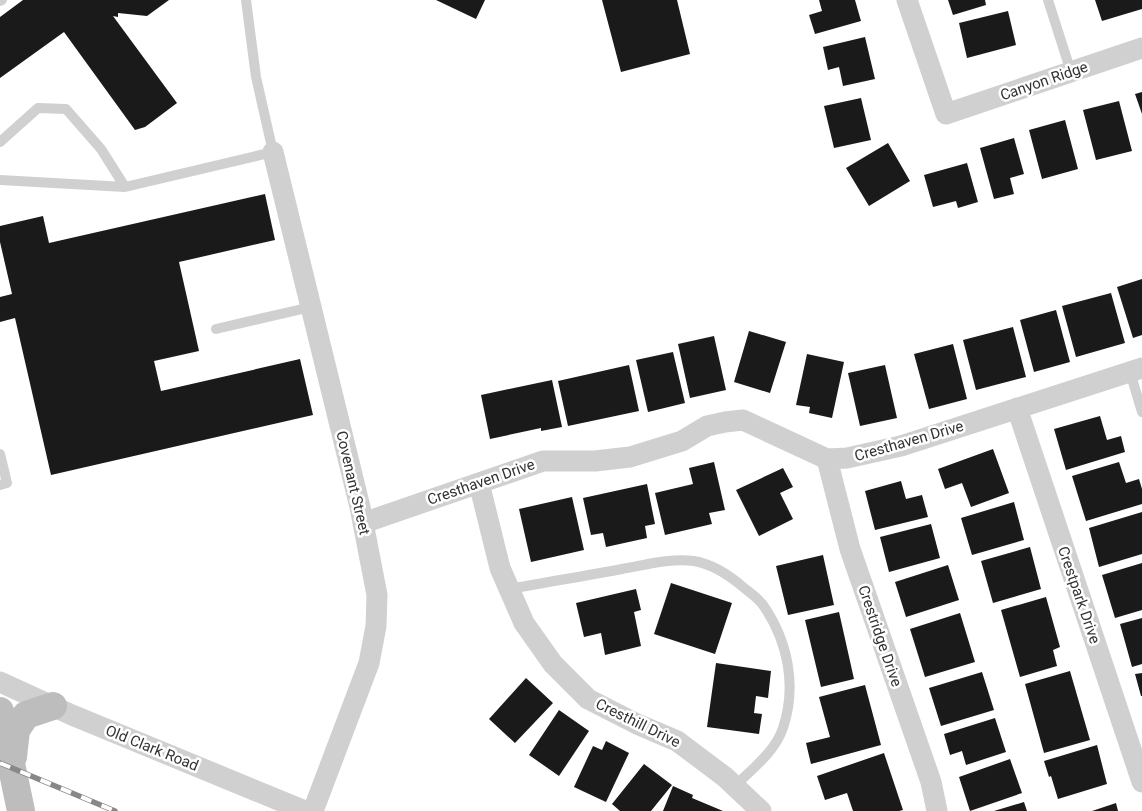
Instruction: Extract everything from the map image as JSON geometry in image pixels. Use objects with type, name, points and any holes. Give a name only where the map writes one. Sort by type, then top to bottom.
[{"type":"main road","points":[[11,768],[16,730],[26,715],[53,706]]},
{"type":"main road","points":[[0,711],[21,811]]},
{"type":"street","name":"Canyon Ridge","points":[[907,0],[946,114],[1142,48]]},
{"type":"street","name":"Covenant Street","points":[[274,152],[363,523],[377,596],[376,626],[369,663],[313,811]]},
{"type":"street","name":"Cresthaven Drive","points":[[363,523],[543,461],[595,461],[630,457],[682,441],[707,426],[743,420],[827,459],[847,458],[901,446],[1136,370]]},
{"type":"street","name":"Crestpark Drive","points":[[1017,408],[1142,782]]},
{"type":"street","name":"Crestridge Drive","points":[[827,459],[850,549],[931,782],[937,811]]},
{"type":"street","name":"Cresthill Drive","points":[[479,483],[500,568],[524,623],[553,664],[588,699],[637,724],[677,740],[725,777],[761,811]]},
{"type":"street","name":"Old Clark Road","points":[[0,682],[305,811]]},
{"type":"lane","points":[[0,180],[125,187],[274,152],[256,77],[246,0]]},
{"type":"lane","points":[[1048,0],[1071,72]]},
{"type":"lane","points":[[0,142],[38,108],[66,109],[101,149],[125,187]]},
{"type":"lane","points":[[216,329],[311,307]]},
{"type":"lane","points":[[1136,370],[1142,412]]},
{"type":"lane","points":[[0,454],[7,483],[0,485]]},
{"type":"lane","points":[[510,589],[663,562],[693,561],[714,567],[736,580],[762,603],[778,631],[786,655],[789,676],[789,704],[782,730],[767,755],[735,786]]},
{"type":"building","points":[[23,0],[169,0],[147,16],[118,13],[118,17],[113,16],[177,103],[145,127],[135,130],[64,32],[0,78],[0,17]]},
{"type":"building","points":[[436,0],[485,0],[476,19]]},
{"type":"building","points":[[602,0],[677,0],[690,54],[621,72]]},
{"type":"building","points":[[819,0],[855,0],[861,21],[815,34],[809,15],[822,11]]},
{"type":"building","points":[[948,0],[985,0],[986,5],[953,15]]},
{"type":"building","points":[[1095,0],[1142,0],[1142,9],[1102,21]]},
{"type":"building","points":[[1008,11],[1016,45],[967,58],[959,23]]},
{"type":"building","points":[[865,37],[875,79],[843,86],[839,67],[828,70],[823,47]]},
{"type":"building","points":[[1142,92],[1142,114],[1135,94]]},
{"type":"building","points":[[861,98],[871,140],[834,148],[824,106]]},
{"type":"building","points":[[1119,101],[1132,151],[1096,160],[1083,110]]},
{"type":"building","points":[[1065,120],[1078,169],[1042,179],[1029,130]]},
{"type":"building","points":[[1014,138],[1024,174],[1010,178],[1014,194],[994,199],[980,148]]},
{"type":"building","points":[[888,143],[910,181],[869,206],[846,168]]},
{"type":"building","points":[[967,163],[978,202],[958,208],[956,201],[933,207],[924,175]]},
{"type":"building","points":[[265,194],[275,240],[179,262],[199,351],[154,361],[161,391],[300,359],[313,415],[51,475],[15,318],[0,322],[0,297],[12,294],[0,242],[0,226],[43,216],[49,243]]},
{"type":"building","points":[[1142,279],[1142,335],[1133,338],[1117,287]]},
{"type":"building","points":[[1111,293],[1125,343],[1076,357],[1062,306]]},
{"type":"building","points":[[1056,310],[1070,362],[1034,372],[1020,320]]},
{"type":"building","points":[[1013,327],[1026,377],[976,390],[963,340]]},
{"type":"building","points":[[749,331],[786,342],[770,393],[734,382]]},
{"type":"building","points":[[714,336],[726,390],[690,398],[678,344]]},
{"type":"building","points":[[953,344],[967,399],[929,409],[914,354]]},
{"type":"building","points":[[673,352],[685,403],[648,412],[636,360]]},
{"type":"building","points":[[807,354],[844,362],[832,418],[809,413],[810,407],[796,405]]},
{"type":"building","points":[[629,365],[639,411],[568,426],[558,381]]},
{"type":"building","points":[[885,365],[897,418],[860,426],[848,373]]},
{"type":"building","points":[[552,380],[562,427],[541,431],[541,428],[490,439],[481,395]]},
{"type":"building","points":[[1100,416],[1107,440],[1121,436],[1125,452],[1066,470],[1054,429]]},
{"type":"building","points":[[993,449],[1009,493],[971,507],[962,483],[945,489],[938,469]]},
{"type":"building","points":[[714,462],[725,510],[709,513],[712,524],[665,535],[655,493],[693,484],[689,468]]},
{"type":"building","points":[[1119,462],[1126,483],[1139,479],[1142,489],[1142,504],[1086,521],[1072,476]]},
{"type":"building","points":[[783,468],[793,487],[780,493],[793,519],[759,536],[736,490]]},
{"type":"building","points":[[901,481],[906,499],[922,495],[928,517],[875,530],[865,491]]},
{"type":"building","points":[[647,484],[655,524],[645,526],[647,538],[606,547],[603,533],[591,535],[583,498]]},
{"type":"building","points":[[572,497],[584,550],[531,562],[519,509]]},
{"type":"building","points":[[1014,502],[1024,540],[972,555],[961,518]]},
{"type":"building","points":[[1142,512],[1142,554],[1099,567],[1089,528]]},
{"type":"building","points":[[931,524],[940,558],[889,572],[880,537]]},
{"type":"building","points":[[1030,547],[1041,589],[993,603],[981,561]]},
{"type":"building","points":[[823,555],[834,605],[788,615],[776,566]]},
{"type":"building","points":[[1142,563],[1142,610],[1115,618],[1102,575]]},
{"type":"building","points":[[948,565],[959,600],[906,617],[895,582]]},
{"type":"building","points":[[671,583],[732,603],[715,654],[654,634]]},
{"type":"building","points":[[636,589],[641,610],[634,612],[641,646],[605,655],[601,633],[584,637],[576,603]]},
{"type":"building","points":[[1046,597],[1060,647],[1053,650],[1057,666],[1020,677],[1001,610]]},
{"type":"building","points":[[839,612],[854,679],[821,687],[805,620]]},
{"type":"building","points":[[960,613],[975,662],[925,677],[910,629]]},
{"type":"building","points":[[1142,618],[1142,664],[1132,667],[1120,624]]},
{"type":"building","points":[[716,663],[771,671],[768,698],[756,696],[754,713],[762,714],[759,734],[707,727]]},
{"type":"building","points":[[1070,671],[1090,740],[1044,753],[1025,684]]},
{"type":"building","points":[[982,672],[994,710],[941,726],[929,688]]},
{"type":"building","points":[[1142,673],[1142,696],[1141,696],[1135,674]]},
{"type":"building","points":[[526,678],[553,703],[515,743],[489,719]]},
{"type":"building","points":[[865,685],[881,745],[811,764],[806,743],[830,737],[819,697]]},
{"type":"building","points":[[559,710],[589,731],[559,776],[529,755]]},
{"type":"building","points":[[995,718],[1006,752],[966,765],[962,751],[950,755],[944,734]]},
{"type":"building","points":[[606,741],[629,753],[606,802],[574,787],[593,746],[602,750]]},
{"type":"building","points":[[1097,745],[1107,784],[1058,799],[1044,761]]},
{"type":"building","points":[[884,753],[903,810],[853,811],[847,793],[825,800],[817,776]]},
{"type":"building","points":[[1010,759],[1022,793],[970,811],[959,777]]},
{"type":"building","points":[[644,764],[672,785],[651,811],[620,811],[612,804]]},
{"type":"building","points":[[673,786],[693,795],[692,798],[723,811],[663,811]]},
{"type":"building","points":[[1024,802],[1027,811],[994,811]]},
{"type":"building","points":[[1116,803],[1118,811],[1092,811]]},
{"type":"railway","points":[[0,763],[115,811]]}]
